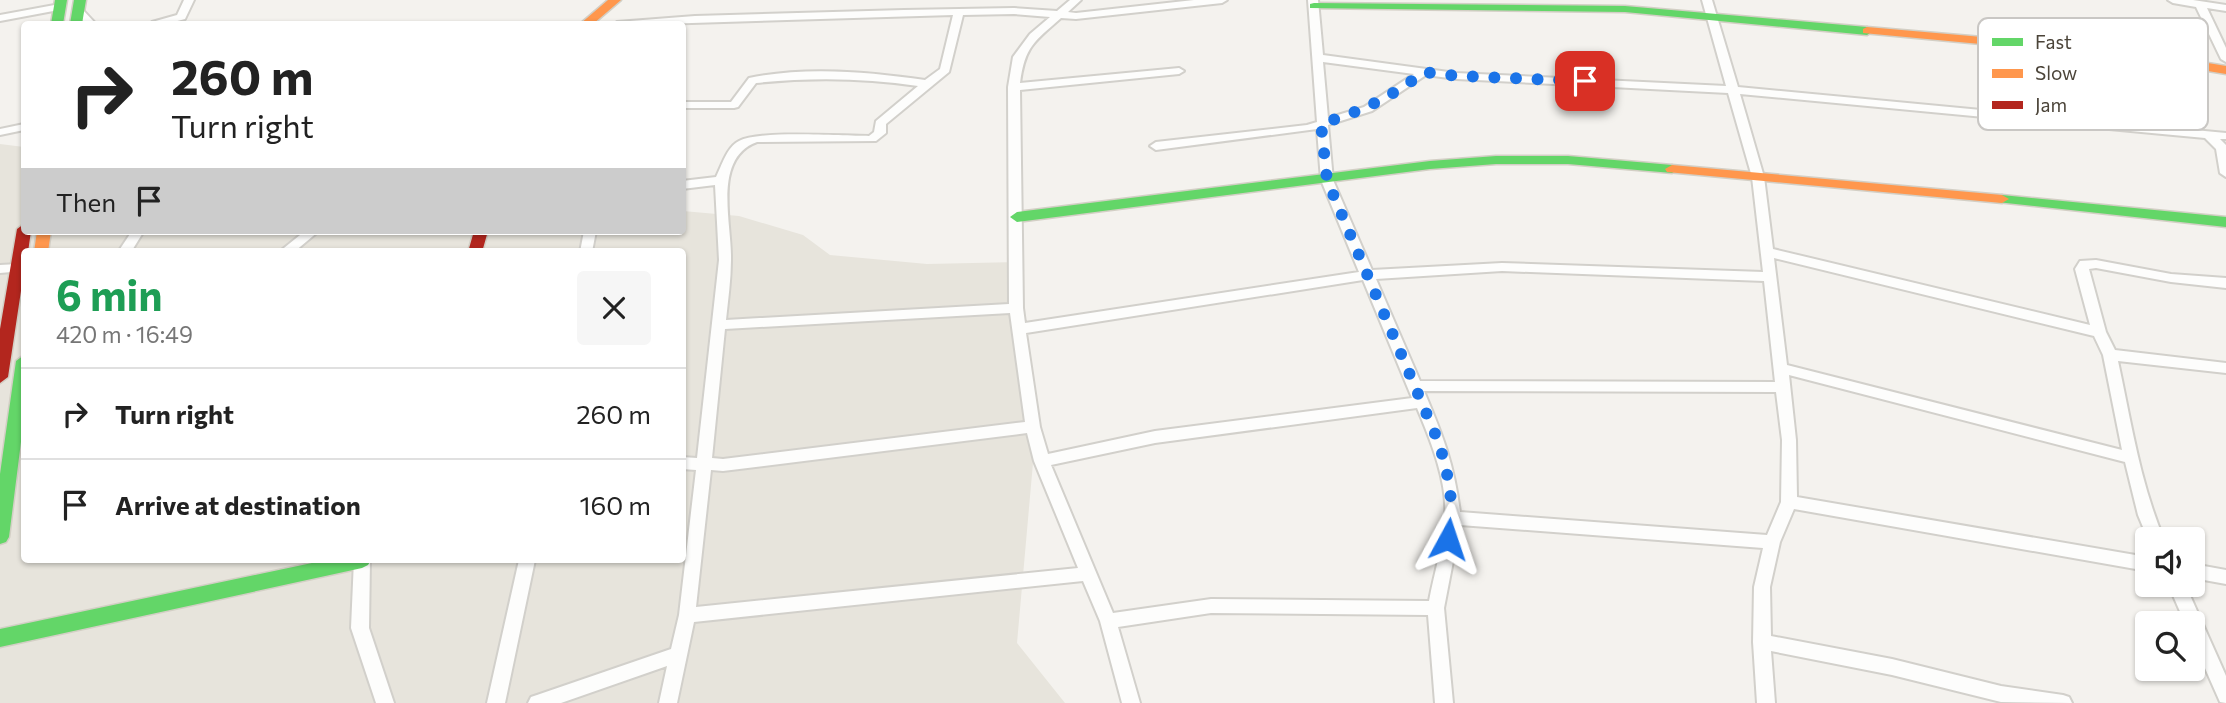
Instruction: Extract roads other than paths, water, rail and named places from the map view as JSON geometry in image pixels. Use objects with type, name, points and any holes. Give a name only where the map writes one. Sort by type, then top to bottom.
[{"type":"street","points":[[167,21],[181,17],[189,0]]},
{"type":"street","points":[[590,21],[615,0]]},
{"type":"street","points":[[1076,0],[1034,36],[1018,57],[1014,87],[1016,309],[1033,427],[1042,461],[1108,621],[1131,703]]},
{"type":"street","points":[[676,21],[959,12],[1096,15],[1222,0]]},
{"type":"street","points":[[1707,0],[1758,177],[1789,440],[1789,502],[1772,542],[1762,587],[1766,703]]},
{"type":"street","points":[[2173,0],[2226,8]]},
{"type":"street","points":[[1444,703],[1436,608],[1453,518],[1448,477],[1439,443],[1327,180],[1313,3],[1625,9],[1978,41]]},
{"type":"street","points":[[0,18],[61,4]]},
{"type":"street","points":[[2200,4],[2207,18]]},
{"type":"street","points":[[668,703],[687,615],[725,260],[722,180],[733,154],[741,144],[756,139],[872,139],[880,134],[880,123],[945,70],[959,12]]},
{"type":"street","points":[[2208,21],[2226,59]]},
{"type":"street","points":[[1318,58],[1457,76],[1732,90],[1978,113]]},
{"type":"street","points":[[2208,66],[2226,69]]},
{"type":"street","points":[[1014,87],[1179,71]]},
{"type":"street","points":[[1156,146],[1290,131],[1321,124],[1368,109],[1424,72]]},
{"type":"street","points":[[686,105],[734,105],[753,80],[787,76],[863,77],[927,85]]},
{"type":"street","points":[[0,132],[21,128]]},
{"type":"street","points":[[2165,130],[2226,136]]},
{"type":"street","points":[[2208,134],[2222,148],[2226,173]]},
{"type":"street","points":[[1017,217],[1393,170],[1496,160],[1568,160],[2226,222]]},
{"type":"street","points":[[686,184],[722,180]]},
{"type":"street","points":[[290,248],[308,235]]},
{"type":"street","points":[[0,377],[21,248]]},
{"type":"street","points":[[1766,252],[2099,332]]},
{"type":"street","points":[[2151,527],[2132,458],[2110,355],[2099,332],[2082,269],[2085,264],[2096,264],[2171,278],[2226,283]]},
{"type":"street","points":[[1019,329],[1367,275],[1502,267],[1769,278]]},
{"type":"street","points":[[0,269],[18,268]]},
{"type":"street","points":[[718,325],[1016,309]]},
{"type":"street","points":[[2110,355],[2226,368]]},
{"type":"street","points":[[1780,368],[2132,458]]},
{"type":"street","points":[[0,537],[21,383]]},
{"type":"street","points":[[1414,386],[1782,387]]},
{"type":"street","points":[[1042,461],[1154,437],[1421,402]]},
{"type":"street","points":[[686,463],[723,465],[1033,427]]},
{"type":"street","points":[[1789,502],[2135,562]]},
{"type":"street","points":[[1453,518],[1772,542]]},
{"type":"street","points":[[0,638],[348,563]]},
{"type":"street","points":[[362,563],[360,628],[385,703]]},
{"type":"street","points":[[496,703],[526,563]]},
{"type":"street","points":[[2205,573],[2226,577]]},
{"type":"street","points":[[687,615],[1087,574]]},
{"type":"street","points":[[2182,597],[2226,696]]},
{"type":"street","points":[[1108,621],[1211,606],[1436,608]]},
{"type":"street","points":[[1762,642],[1892,667],[2001,694],[2063,703]]},
{"type":"street","points":[[537,703],[677,655]]}]
